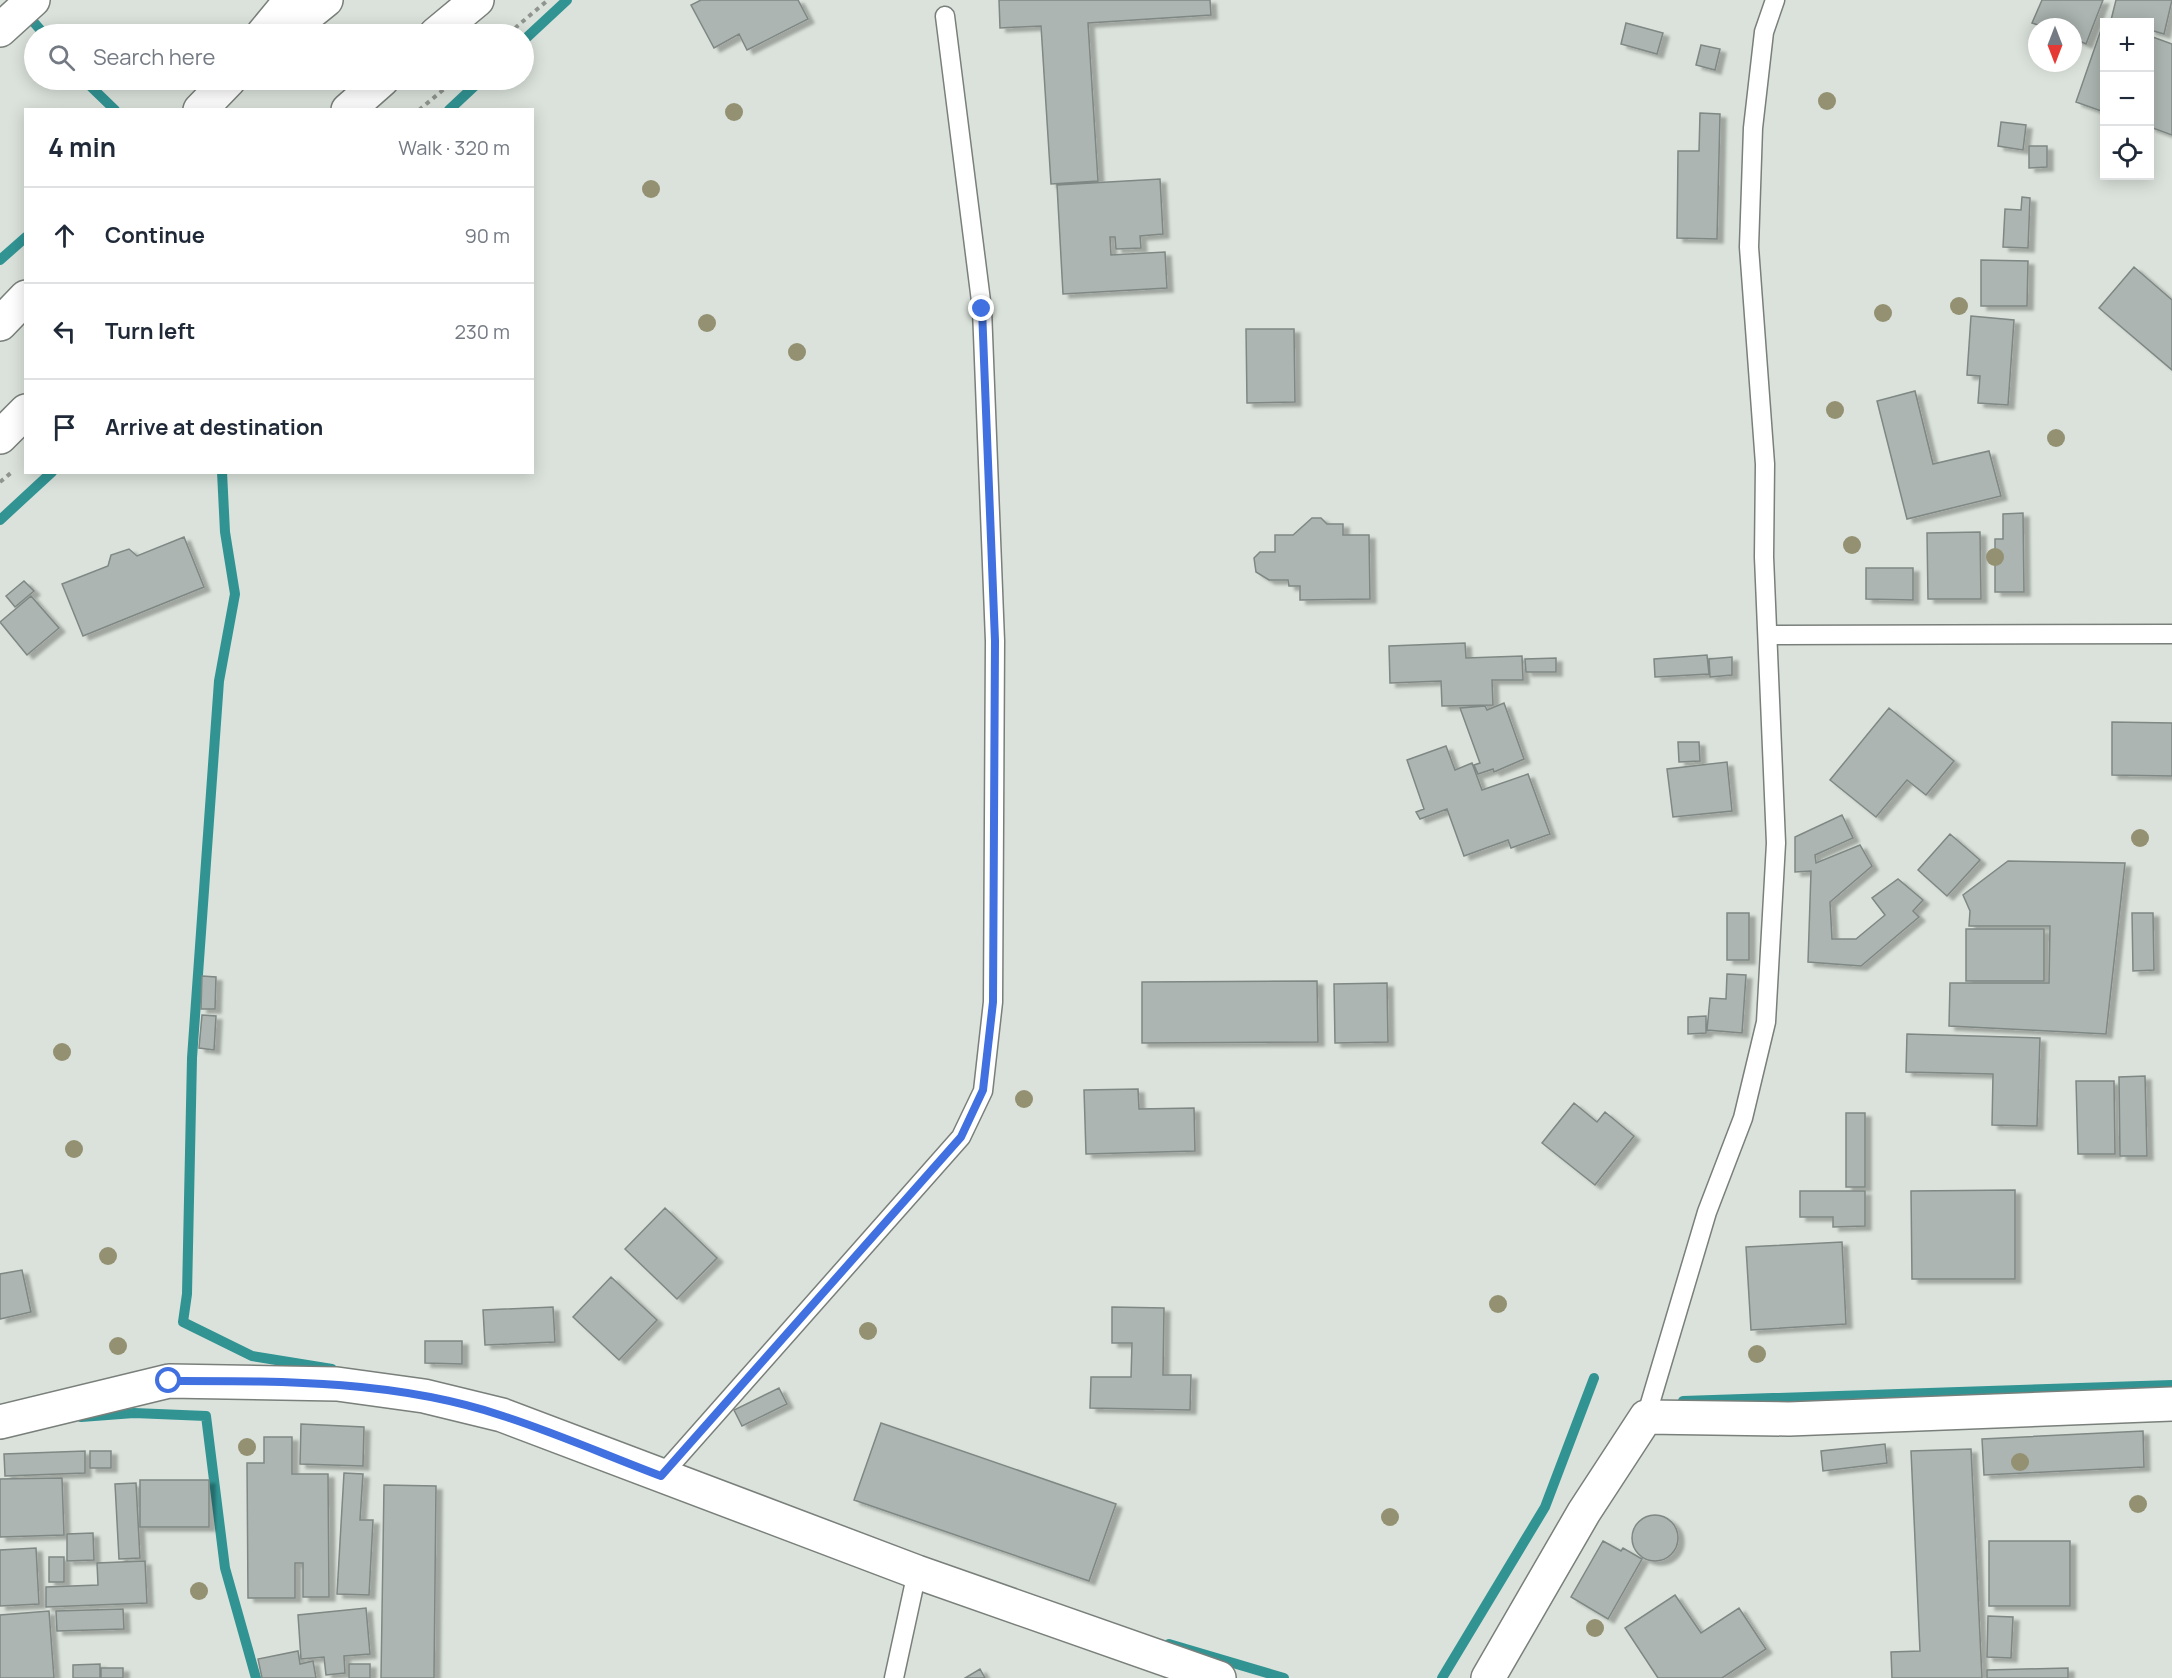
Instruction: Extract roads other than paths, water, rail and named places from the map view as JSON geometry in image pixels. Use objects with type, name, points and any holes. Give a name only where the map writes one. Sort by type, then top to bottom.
[{"type":"street","points":[[0,30],[33,0]]},
{"type":"street","points":[[271,24],[291,0]]},
{"type":"street","points":[[296,24],[326,0]]},
{"type":"street","points":[[448,24],[477,0]]},
{"type":"street","points":[[202,108],[219,90]]},
{"type":"street","points":[[350,108],[370,90]]},
{"type":"street","points":[[0,324],[24,299]]},
{"type":"street","points":[[0,437],[24,413]]},
{"type":"street","points":[[0,1422],[169,1381],[337,1384],[424,1396],[502,1415],[917,1572],[1220,1678]]},
{"type":"street","points":[[1488,1678],[1584,1512],[1646,1417],[1789,1419],[2172,1404]]},
{"type":"lane","points":[[1646,1417],[1707,1212],[1743,1118],[1766,1022],[1776,843],[1767,635],[1765,464],[1749,247],[1753,128],[1764,32],[1775,0]]},
{"type":"lane","points":[[661,1476],[961,1137],[983,1090],[993,1002],[995,641],[982,309],[945,16]]},
{"type":"lane","points":[[1767,635],[2172,634]]},
{"type":"lane","points":[[894,1678],[917,1572]]},
{"type":"waterway","points":[[534,31],[567,0]]},
{"type":"waterway","points":[[31,19],[35,24]]},
{"type":"waterway","points":[[94,90],[113,108]]},
{"type":"waterway","points":[[451,108],[470,90]]},
{"type":"waterway","points":[[0,260],[24,239]]},
{"type":"waterway","points":[[0,520],[50,474]]},
{"type":"waterway","points":[[222,474],[225,532],[235,594],[219,681],[192,1058],[187,1294],[183,1322],[252,1356],[332,1369]]},
{"type":"waterway","points":[[1442,1678],[1545,1507],[1594,1378]]},
{"type":"waterway","points":[[1683,1401],[2172,1385]]},
{"type":"waterway","points":[[81,1417],[134,1413],[206,1416],[225,1568],[256,1678]]},
{"type":"waterway","points":[[1169,1644],[1284,1678]]}]
